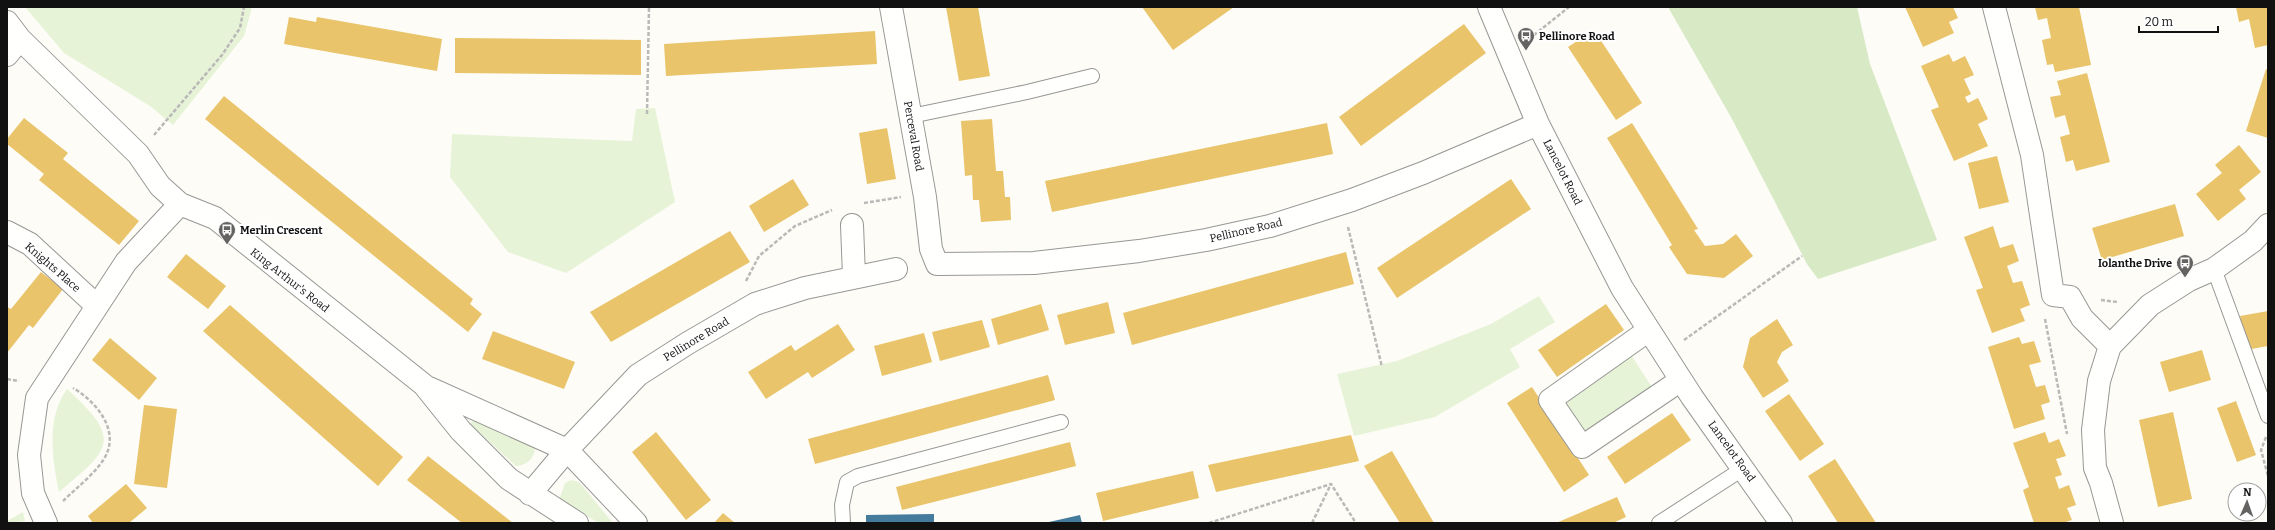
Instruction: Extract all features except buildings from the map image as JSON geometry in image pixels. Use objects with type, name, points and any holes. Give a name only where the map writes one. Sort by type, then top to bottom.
[{"type":"street","name":"Perceval Road","points":[[891,7],[925,197],[930,249],[937,264]]},
{"type":"street","name":"Lancelot Road","points":[[1489,7],[1538,124],[1622,288],[1681,380],[1781,523]]},
{"type":"street","points":[[1994,7],[2032,155],[2062,296],[2110,346]]},
{"type":"street","name":"King Arthur's Road","points":[[11,39],[138,154],[160,186],[180,204],[215,218],[424,385],[461,431],[509,479],[577,523]]},
{"type":"street","name":"Pellinore Road","points":[[937,264],[1034,263],[1139,251],[1206,240],[1270,226],[1343,203],[1423,173],[1538,124]]},
{"type":"street","points":[[45,521],[33,493],[29,455],[37,398],[126,262],[180,204]]},
{"type":"street","points":[[852,225],[854,276]]},
{"type":"street","points":[[2112,523],[2101,483],[2095,468],[2093,430],[2099,381],[2110,346],[2150,305],[2189,280],[2214,269],[2253,241],[2268,225]]},
{"type":"street","name":"Knights Place","points":[[7,232],[30,244],[97,306]]},
{"type":"street","name":"Pellinore Road","points":[[530,494],[567,450],[638,375],[740,312],[756,304],[805,288],[854,276],[896,269]]},
{"type":"street","points":[[1649,330],[1550,400],[1582,447],[1681,380]]},
{"type":"street","name":"King Arthur's Road","points":[[424,385],[567,450],[636,523]]},
{"type":"lane","points":[[911,116],[1027,92],[1092,76]]},
{"type":"lane","points":[[2214,269],[2268,416]]},
{"type":"lane","points":[[843,523],[842,505],[847,482],[858,476],[1061,422]]},
{"type":"lane","points":[[1659,523],[1744,468]]},
{"type":"path","points":[[138,154],[222,55],[240,28],[244,7]]},
{"type":"path","points":[[646,114],[649,7]]},
{"type":"path","points":[[1509,56],[1569,7]]},
{"type":"path","points":[[859,204],[896,197],[925,197]]},
{"type":"path","points":[[1343,203],[1382,367]]},
{"type":"path","points":[[740,312],[744,286],[759,256],[795,226],[836,208]]},
{"type":"path","points":[[1665,354],[1802,256]]},
{"type":"path","points":[[2067,435],[2044,312],[2062,296],[2150,305]]},
{"type":"path","points":[[45,521],[89,477],[107,454],[109,436],[106,422],[84,394],[52,375]]},
{"type":"path","points":[[2268,432],[2261,450],[2268,476]]},
{"type":"path","points":[[1209,523],[1331,484]]},
{"type":"path","points":[[1312,523],[1331,484]]},
{"type":"path","points":[[1331,484],[1356,523]]},
{"type":"green space","points":[[25,7],[252,7],[244,36],[173,125],[150,106],[64,53]]},
{"type":"green space","points":[[1668,7],[1857,7],[1870,64],[1937,240],[1818,279],[1807,264],[1732,119]]},
{"type":"green space","points":[[655,108],[675,202],[566,273],[508,252],[450,177],[452,134],[632,141],[636,109]]},
{"type":"green space","points":[[1539,296],[1555,322],[1510,349],[1520,367],[1435,417],[1354,436],[1337,374],[1397,361],[1491,324]]},
{"type":"green space","points":[[1630,353],[1655,392],[1582,440],[1556,401]]},
{"type":"green space","points":[[67,389],[85,406],[96,420],[103,432],[104,443],[99,453],[90,464],[59,492],[54,466],[52,439],[53,426],[60,400]]},
{"type":"green space","points":[[474,420],[535,445],[533,457],[528,462],[516,466],[470,424]]},
{"type":"green space","points":[[571,480],[579,482],[613,523],[599,523],[559,500],[565,483]]},
{"type":"green space","points":[[23,512],[25,521],[7,523],[7,521]]},
{"type":"place","name":"Pellinore Road","points":[[1526,51]]},
{"type":"place","name":"Merlin Crescent","points":[[227,245]]},
{"type":"place","name":"Iolanthe Drive","points":[[2185,278]]}]
